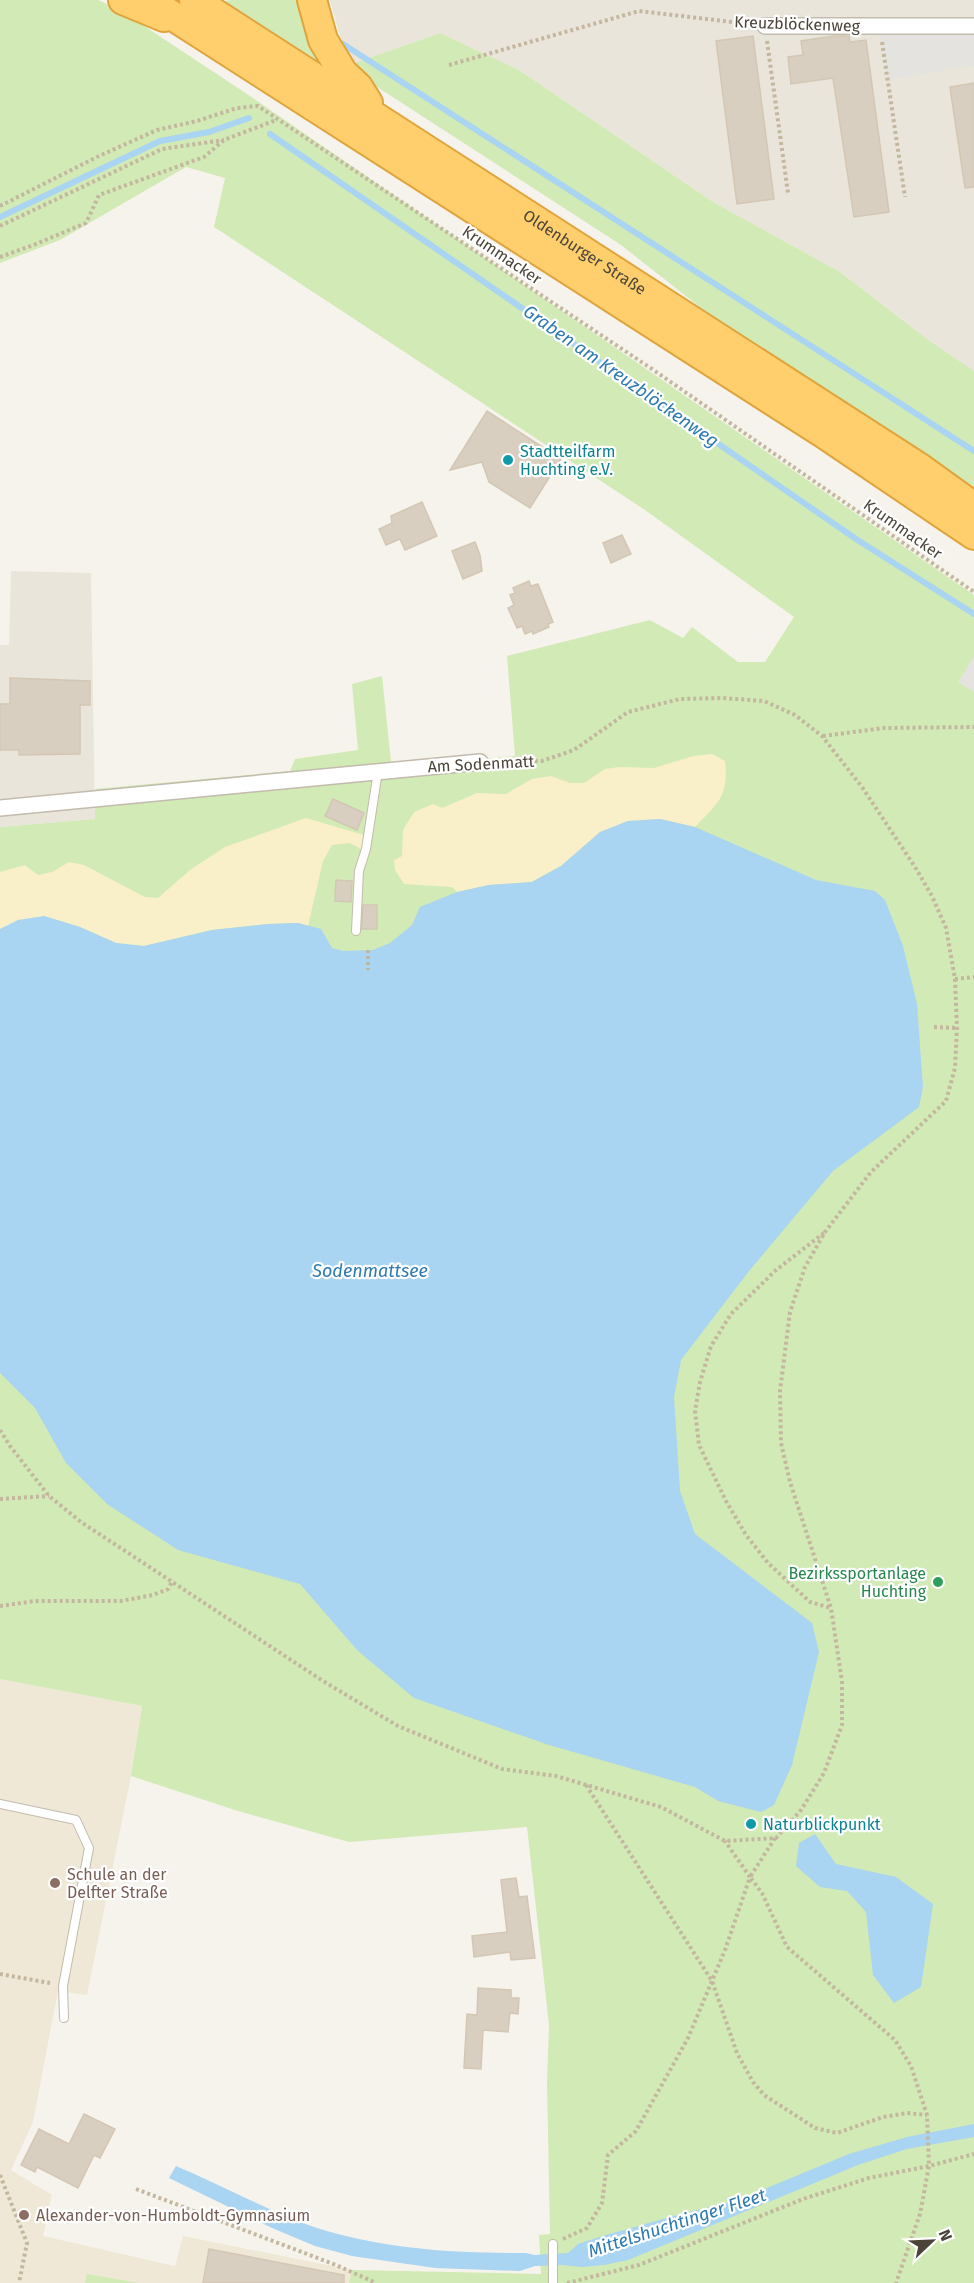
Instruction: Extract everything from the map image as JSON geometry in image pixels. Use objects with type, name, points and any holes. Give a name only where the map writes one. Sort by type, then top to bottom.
[{"type":"highway","points":[[123,0],[192,14]]},
{"type":"highway","name":"Oldenburger Straße","points":[[148,0],[192,14],[378,120],[920,468],[974,507]]},
{"type":"highway","points":[[312,0],[323,40],[343,74],[358,87],[378,120]]},
{"type":"highway","name":"Oldenburger Straße","points":[[192,14],[974,535]]},
{"type":"street","name":"Kreuzblöckenweg","points":[[765,26],[974,26]]},
{"type":"street","name":"Am Sodenmatt","points":[[0,808],[480,762]]},
{"type":"lane","points":[[356,931],[360,870],[366,849],[378,771]]},
{"type":"lane","points":[[0,1804],[76,1820],[89,1848],[63,1986],[64,2018]]},
{"type":"lane","points":[[553,2244],[553,2283]]},
{"type":"path","name":"Kreuzblöckenweg","points":[[449,65],[639,11],[765,26]]},
{"type":"path","points":[[765,26],[789,193]]},
{"type":"path","points":[[879,27],[905,197]]},
{"type":"path","name":"Krummacker","points":[[0,206],[99,156],[157,130],[197,122],[237,108],[258,106],[652,369],[974,592]]},
{"type":"path","points":[[0,226],[162,149],[224,140],[276,119]]},
{"type":"path","points":[[0,257],[86,223],[99,195],[204,157],[224,140]]},
{"type":"path","name":"Am Sodenmatt","points":[[480,762],[542,761],[574,750],[628,712],[680,699],[723,698],[764,701],[795,715],[822,736],[862,787],[932,896],[946,928],[955,979],[957,1028],[955,1068],[946,1101],[871,1172],[825,1232]]},
{"type":"path","points":[[822,736],[884,728],[974,727]]},
{"type":"path","points":[[368,950],[368,970]]},
{"type":"path","points":[[955,979],[974,977]]},
{"type":"path","points":[[934,1027],[957,1028]]},
{"type":"path","points":[[825,1232],[776,1270],[731,1314],[711,1346],[700,1382],[695,1411],[699,1444],[726,1501],[746,1535],[768,1563],[810,1602],[831,1608]]},
{"type":"path","points":[[553,2244],[587,2228],[602,2203],[608,2155],[636,2131],[688,2038],[712,1981],[750,1877],[776,1838],[801,1809],[824,1773],[842,1725],[842,1682],[831,1608],[790,1482],[781,1443],[780,1416],[780,1390],[790,1312],[805,1267],[825,1232]]},
{"type":"path","points":[[0,1430],[49,1496],[81,1522],[324,1681],[398,1726],[502,1769],[556,1776],[661,1807],[725,1840],[762,1893],[787,1947],[895,2040],[911,2066],[927,2115],[929,2166],[920,2214],[896,2283]]},
{"type":"path","points":[[0,1500],[49,1496]]},
{"type":"path","points":[[0,1606],[35,1601],[121,1601],[153,1595],[168,1589],[173,1581]]},
{"type":"path","points":[[586,1785],[712,1981],[744,2069],[764,2095],[815,2128],[837,2133],[883,2117],[907,2113],[927,2115]]},
{"type":"path","points":[[725,1840],[776,1838]]},
{"type":"path","points":[[0,1974],[63,1986]]},
{"type":"path","points":[[567,2283],[639,2265],[804,2199],[869,2178],[974,2154]]},
{"type":"path","points":[[0,2175],[27,2243],[19,2283]]},
{"type":"path","points":[[136,2189],[336,2265],[376,2283]]},
{"type":"shaded area","points":[[330,0],[974,0],[974,371],[927,339],[840,272],[713,202],[519,70],[440,33],[355,63],[340,36]]},
{"type":"shaded area","points":[[974,26],[974,65],[888,80],[879,27]]},
{"type":"shaded area","points":[[11,571],[91,573],[95,819],[0,827],[0,645],[9,645]]},
{"type":"shaded area","points":[[974,656],[974,692],[958,682]]},
{"type":"shaded area","name":"Schule an der Delfter Straße","points":[[0,1679],[142,1706],[131,1776],[87,1995],[58,1991],[33,2122],[11,2170],[52,2195],[43,2236],[175,2266],[183,2236],[352,2270],[349,2283],[0,2283]]},
{"type":"green space","points":[[0,0],[98,0],[120,10],[253,98],[974,595],[974,2283],[349,2283],[352,2270],[541,2274],[539,2235],[550,2234],[547,2083],[549,2025],[527,1827],[349,1842],[238,1811],[131,1776],[142,1706],[0,1679],[0,827],[95,819],[95,789],[290,771],[295,759],[358,750],[352,684],[382,676],[391,762],[446,757],[447,763],[515,756],[507,656],[650,620],[683,638],[692,627],[738,662],[765,662],[794,617],[645,510],[214,227],[225,178],[186,167],[60,240],[0,263]]},
{"type":"green space","points":[[301,0],[332,79],[217,2]]},
{"type":"green space","points":[[440,33],[519,70],[713,202],[840,272],[927,339],[974,371],[974,491],[724,326],[621,245],[371,83],[355,63]]},
{"type":"green space","points":[[87,2274],[139,2283],[85,2283]]},
{"type":"sand","points":[[712,754],[725,761],[725,783],[716,805],[695,827],[660,819],[628,821],[600,832],[561,866],[531,882],[489,885],[457,892],[452,887],[404,884],[395,870],[394,860],[402,856],[403,830],[414,812],[433,804],[442,808],[477,793],[506,794],[532,779],[551,776],[570,783],[584,783],[605,769],[654,768],[693,756]]},
{"type":"sand","points":[[306,818],[364,835],[361,849],[350,843],[332,845],[323,861],[308,926],[298,923],[268,924],[212,930],[144,946],[116,943],[80,927],[44,916],[0,929],[0,872],[25,865],[38,875],[52,872],[69,862],[84,865],[145,897],[158,898],[190,870],[225,847]]},
{"type":"water","name":"Sodenmattsee","points":[[660,819],[695,827],[816,880],[875,891],[885,900],[903,946],[917,1004],[923,1087],[919,1107],[833,1171],[749,1271],[681,1360],[674,1397],[680,1491],[695,1534],[812,1623],[819,1652],[792,1765],[774,1805],[761,1812],[718,1801],[695,1787],[549,1745],[414,1698],[358,1651],[300,1584],[178,1550],[107,1504],[66,1463],[35,1408],[0,1373],[0,929],[18,920],[44,916],[80,927],[116,943],[144,946],[212,930],[298,923],[321,929],[332,948],[344,951],[373,950],[390,943],[412,925],[420,907],[457,892],[489,885],[532,882],[561,866],[600,832],[628,821]]},
{"type":"water","points":[[815,1834],[836,1864],[896,1877],[933,1904],[921,1987],[894,2003],[873,1975],[866,1912],[847,1891],[820,1887],[796,1866],[799,1843]]},
{"type":"water","name":"Mittelshuchtinger Fleet","points":[[974,2124],[974,2137],[907,2149],[858,2165],[628,2260],[582,2267],[535,2266],[520,2271],[435,2268],[352,2256],[315,2246],[272,2228],[169,2178],[176,2166],[308,2224],[327,2231],[377,2242],[450,2251],[534,2255],[568,2253],[578,2244],[599,2237],[738,2200],[849,2154],[907,2137]]},
{"type":"building","points":[[753,36],[774,199],[737,204],[716,41]]},
{"type":"building","points":[[849,36],[850,42],[866,40],[889,212],[854,217],[833,78],[791,84],[788,57],[803,55],[801,41]]},
{"type":"building","points":[[974,83],[974,187],[965,188],[950,87]]},
{"type":"building","name":"Stadtteilfarm Huchting e.V.","points":[[487,411],[561,459],[530,508],[489,482],[482,462],[450,470]]},
{"type":"building","points":[[422,502],[437,536],[405,550],[400,539],[386,545],[379,529],[392,523],[391,516]]},
{"type":"building","points":[[622,535],[631,554],[611,563],[603,543]]},
{"type":"building","points":[[475,542],[480,555],[482,571],[463,579],[452,551]]},
{"type":"building","points":[[529,581],[531,586],[538,584],[553,622],[548,624],[549,627],[533,634],[532,631],[525,634],[522,626],[517,628],[508,608],[514,605],[510,595],[515,593],[513,588]]},
{"type":"building","points":[[10,678],[90,681],[90,705],[80,705],[80,754],[19,755],[19,750],[0,750],[0,704],[10,704]]},
{"type":"building","points":[[333,799],[364,813],[357,830],[325,816]]},
{"type":"building","points":[[336,880],[352,881],[351,902],[335,901]]},
{"type":"building","points":[[363,905],[377,905],[377,929],[362,929]]},
{"type":"building","points":[[516,1878],[519,1897],[527,1896],[535,1958],[511,1960],[510,1952],[474,1957],[472,1936],[507,1932],[501,1880]]},
{"type":"building","points":[[478,1988],[511,1990],[511,1998],[519,1998],[518,2014],[510,2013],[508,2032],[483,2030],[481,2069],[464,2068],[467,2014],[477,2015]]},
{"type":"building","points":[[84,2114],[115,2129],[100,2158],[94,2155],[78,2188],[37,2167],[35,2172],[21,2165],[39,2129],[69,2144]]},
{"type":"building","points":[[209,2249],[344,2275],[344,2283],[203,2283]]},
{"type":"waterway","points":[[343,44],[974,451]]},
{"type":"waterway","name":"Graben am Kreuzblöckenweg","points":[[0,217],[160,141],[209,132],[249,118]]},
{"type":"waterway","name":"Graben am Kreuzblöckenweg","points":[[270,134],[856,539],[974,614]]},
{"type":"place","name":"Stadtteilfarm Huchting e.V.","points":[[508,460]]},
{"type":"place","name":"Bezirkssportanlage Huchting","points":[[938,1582]]},
{"type":"place","name":"Naturblickpunkt","points":[[751,1824]]},
{"type":"place","name":"Schule an der Delfter Straße","points":[[55,1883]]},
{"type":"place","name":"Alexander-von-Humboldt-Gymnasium","points":[[24,2215]]}]
